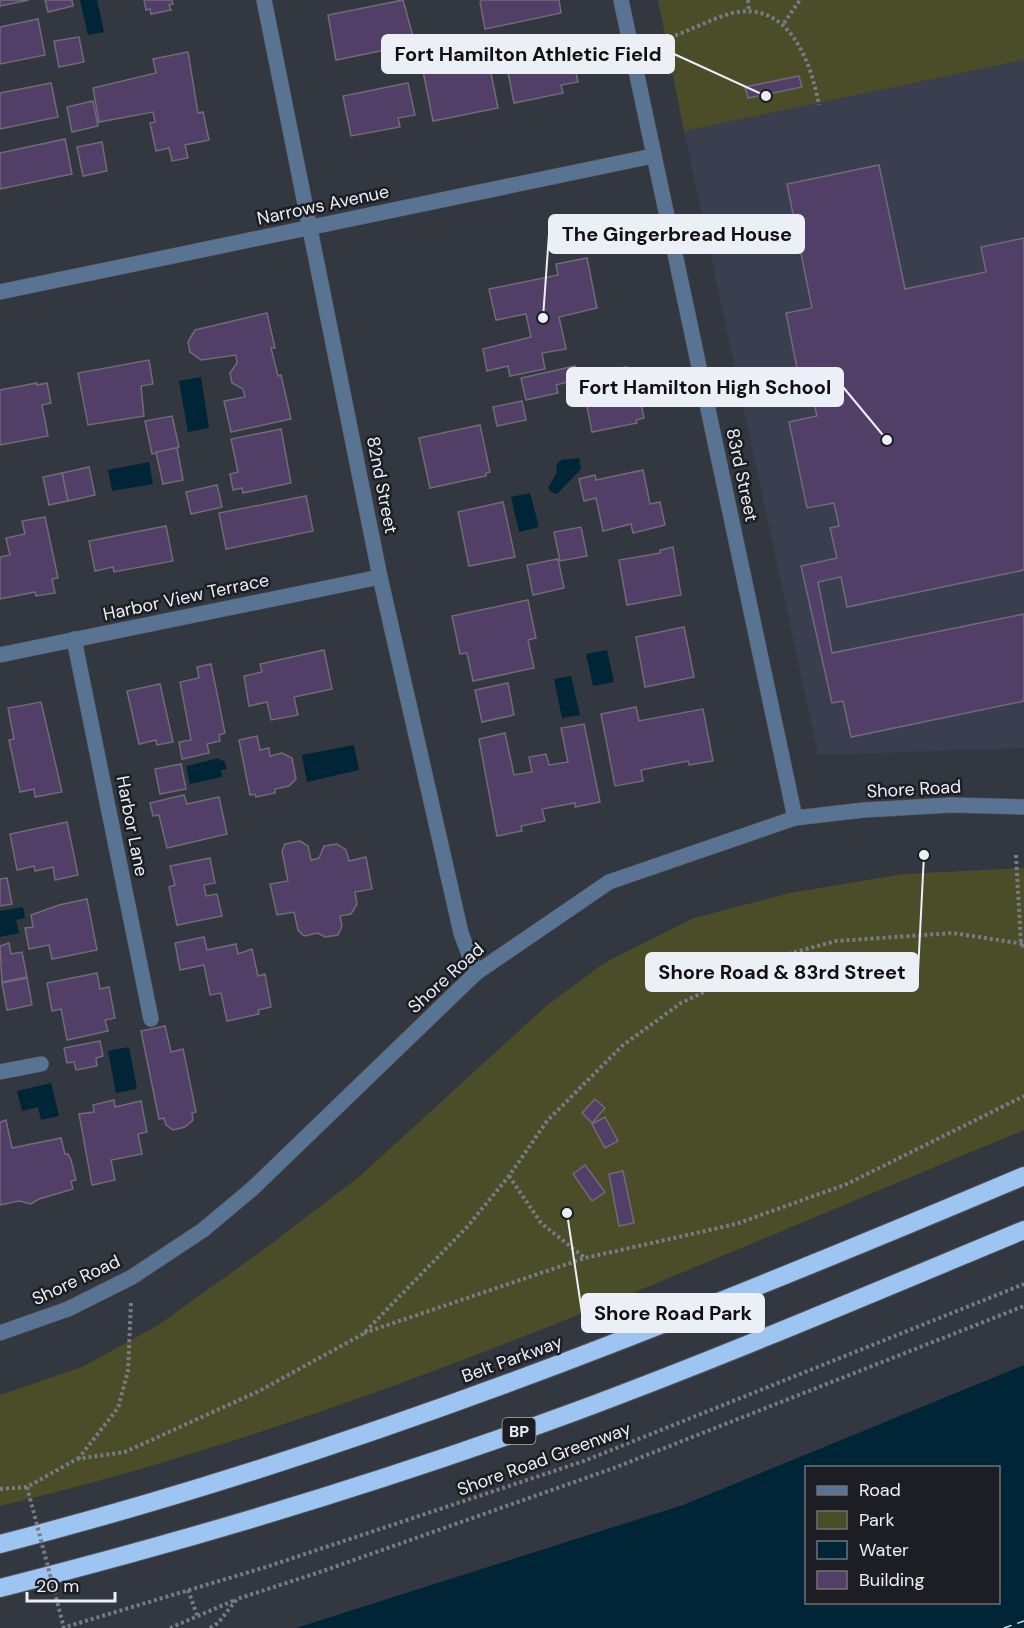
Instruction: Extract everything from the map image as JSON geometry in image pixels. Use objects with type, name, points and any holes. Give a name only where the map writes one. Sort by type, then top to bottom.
[{"type":"highway","name":"Belt Parkway","points":[[0,1544],[107,1516],[353,1437],[548,1369],[789,1275],[1024,1176]]},
{"type":"highway","name":"BP","points":[[0,1588],[107,1561],[360,1486],[563,1415],[799,1323],[1024,1230]]},
{"type":"street","name":"82nd Street","points":[[264,0],[380,578],[461,933],[476,973]]},
{"type":"street","name":"83rd Street","points":[[621,0],[795,818]]},
{"type":"street","name":"Narrows Avenue","points":[[0,292],[653,156]]},
{"type":"street","name":"Harbor View Terrace","points":[[0,655],[380,578]]},
{"type":"street","name":"Harbor Lane","points":[[74,639],[151,1019]]},
{"type":"street","name":"Shore Road","points":[[0,1333],[68,1309],[132,1277],[203,1230],[252,1189],[476,973],[609,882],[795,818],[941,806],[1024,807]]},
{"type":"street","points":[[0,1072],[41,1064]]},
{"type":"path","points":[[748,0],[749,12]]},
{"type":"path","points":[[784,23],[800,0]]},
{"type":"path","points":[[658,41],[686,34],[733,13],[757,12],[784,23],[808,59],[819,105]]},
{"type":"path","points":[[363,1334],[467,1227],[509,1176],[547,1121],[622,1046],[681,1003],[777,957],[836,941],[953,933],[1023,945],[1017,855]]},
{"type":"path","points":[[0,1489],[27,1486],[77,1459],[125,1452],[259,1391],[363,1334],[585,1258],[736,1224],[847,1184],[1024,1096]]},
{"type":"path","points":[[509,1176],[541,1223],[585,1258]]},
{"type":"path","points":[[77,1459],[118,1408],[128,1371],[132,1277]]},
{"type":"path","name":"Shore Road Greenway","points":[[63,1628],[387,1528],[584,1461],[1024,1284]]},
{"type":"path","points":[[170,1628],[237,1599],[603,1472],[1024,1306]]},
{"type":"path","points":[[27,1486],[63,1628]]},
{"type":"path","points":[[188,1590],[197,1616]]},
{"type":"path","points":[[210,1628],[218,1623],[237,1599]]},
{"type":"shaded area","points":[[1024,60],[1024,748],[818,755],[684,131]]},
{"type":"green space","points":[[658,0],[1024,0],[1024,60],[684,131]]},
{"type":"green space","points":[[1024,868],[1024,1130],[646,1287],[391,1387],[263,1431],[132,1471],[0,1506],[0,1395],[82,1367],[157,1326],[263,1250],[360,1176],[545,1007],[604,963],[694,918],[790,893],[903,874]]},
{"type":"water","points":[[80,0],[97,0],[104,32],[88,35]]},
{"type":"water","points":[[201,377],[209,428],[188,432],[179,381]]},
{"type":"water","points":[[579,458],[581,469],[557,494],[551,492],[548,488],[556,474],[557,464],[561,460]]},
{"type":"water","points":[[149,462],[153,484],[112,491],[108,470]]},
{"type":"water","points":[[530,493],[539,527],[519,532],[511,497]]},
{"type":"water","points":[[607,650],[614,682],[593,686],[586,654]]},
{"type":"water","points":[[571,676],[580,715],[562,718],[554,679]]},
{"type":"water","points":[[354,745],[359,770],[307,782],[302,755]]},
{"type":"water","points":[[219,758],[220,761],[224,760],[227,769],[221,770],[222,777],[190,784],[186,766]]},
{"type":"water","points":[[23,907],[25,918],[16,920],[19,933],[0,937],[0,911]]},
{"type":"water","points":[[129,1047],[137,1089],[116,1093],[108,1051]]},
{"type":"water","points":[[51,1083],[59,1116],[41,1120],[38,1107],[22,1111],[17,1091]]},
{"type":"water","points":[[1024,1365],[1024,1628],[296,1628],[683,1505]]},
{"type":"building","points":[[0,0],[29,0],[0,6]]},
{"type":"building","points":[[45,0],[72,0],[73,6],[48,12]]},
{"type":"building","points":[[144,0],[172,0],[173,4],[169,5],[171,10],[151,14],[150,9],[146,10]]},
{"type":"building","points":[[403,0],[415,44],[336,60],[328,15]]},
{"type":"building","points":[[482,0],[559,0],[561,13],[485,29],[480,2]]},
{"type":"building","points":[[38,19],[45,55],[0,64],[0,27]]},
{"type":"building","points":[[79,37],[84,62],[59,67],[54,41]]},
{"type":"building","points":[[486,48],[498,108],[433,121],[421,61]]},
{"type":"building","points":[[571,49],[578,82],[561,85],[563,93],[514,103],[506,62]]},
{"type":"building","points":[[188,52],[198,113],[203,112],[209,140],[185,145],[188,158],[172,161],[169,148],[156,151],[150,123],[155,122],[153,112],[99,122],[93,88],[156,73],[153,59]]},
{"type":"building","points":[[799,76],[802,87],[748,98],[745,87]]},
{"type":"building","points":[[51,83],[58,117],[0,129],[0,93]]},
{"type":"building","points":[[408,83],[415,115],[398,118],[400,127],[351,136],[343,96]]},
{"type":"building","points":[[93,101],[98,126],[72,132],[67,107]]},
{"type":"building","points":[[65,139],[72,174],[0,189],[0,153]]},
{"type":"building","points":[[102,142],[107,171],[83,176],[77,147]]},
{"type":"building","points":[[879,165],[905,289],[986,272],[981,247],[1024,238],[1024,570],[847,607],[841,577],[818,582],[832,653],[1024,614],[1024,701],[851,737],[843,701],[832,703],[801,566],[837,558],[830,528],[839,526],[834,503],[807,508],[789,422],[817,416],[811,391],[802,393],[786,313],[812,308],[787,184]]},
{"type":"building","points":[[587,258],[597,308],[559,317],[566,349],[542,353],[545,369],[510,376],[508,366],[487,371],[483,349],[531,337],[526,314],[496,320],[489,289],[558,275],[556,264]]},
{"type":"building","points":[[267,313],[275,348],[271,348],[278,376],[281,375],[291,419],[231,432],[224,401],[245,397],[243,389],[232,383],[230,373],[237,363],[236,355],[201,360],[190,352],[188,342],[195,330]]},
{"type":"building","points":[[149,360],[153,384],[141,386],[144,416],[88,425],[78,373]]},
{"type":"building","points":[[575,366],[578,379],[556,385],[558,393],[526,400],[521,378]]},
{"type":"building","points":[[626,367],[627,372],[634,370],[644,418],[636,420],[637,423],[592,432],[581,376]]},
{"type":"building","points":[[37,383],[37,385],[47,383],[51,403],[42,405],[48,436],[0,445],[0,390]]},
{"type":"building","points":[[522,401],[526,420],[497,426],[493,407]]},
{"type":"building","points":[[172,416],[179,447],[152,454],[145,421]]},
{"type":"building","points":[[480,425],[490,472],[486,473],[486,476],[430,488],[419,438]]},
{"type":"building","points":[[281,429],[291,483],[243,493],[242,488],[233,490],[230,474],[238,472],[231,439]]},
{"type":"building","points":[[177,448],[183,480],[163,484],[156,452]]},
{"type":"building","points":[[89,467],[95,495],[68,501],[62,473]]},
{"type":"building","points":[[643,470],[650,504],[660,502],[665,525],[633,533],[631,524],[603,531],[596,498],[584,501],[579,479],[595,475],[596,480]]},
{"type":"building","points":[[62,473],[68,501],[49,505],[43,477]]},
{"type":"building","points":[[217,485],[222,507],[191,514],[186,492]]},
{"type":"building","points":[[306,496],[313,531],[226,549],[219,513]]},
{"type":"building","points":[[503,502],[515,557],[469,566],[458,512]]},
{"type":"building","points":[[45,517],[58,578],[52,579],[55,593],[36,596],[35,592],[0,599],[0,557],[10,555],[6,538],[25,534],[22,521]]},
{"type":"building","points":[[166,526],[173,561],[114,572],[113,567],[95,571],[89,541]]},
{"type":"building","points":[[581,527],[587,556],[560,561],[554,532]]},
{"type":"building","points":[[673,547],[681,595],[627,605],[619,560],[660,553],[660,550]]},
{"type":"building","points":[[558,559],[564,588],[533,595],[527,565]]},
{"type":"building","points":[[528,600],[536,638],[528,640],[534,668],[473,681],[467,653],[460,654],[452,616]]},
{"type":"building","points":[[684,627],[694,677],[645,687],[636,637]]},
{"type":"building","points":[[324,650],[332,689],[294,697],[298,715],[271,720],[267,702],[249,706],[244,676],[262,672],[260,664]]},
{"type":"building","points":[[211,664],[225,733],[219,735],[220,741],[207,744],[209,753],[182,759],[179,742],[191,740],[180,682],[199,678],[197,667]]},
{"type":"building","points":[[508,683],[514,715],[482,722],[475,690]]},
{"type":"building","points":[[160,684],[173,742],[157,745],[156,740],[139,744],[127,691]]},
{"type":"building","points":[[41,702],[62,792],[35,797],[34,789],[20,792],[9,740],[14,739],[8,708]]},
{"type":"building","points":[[636,707],[639,721],[703,709],[713,761],[689,765],[688,761],[641,770],[643,781],[615,786],[601,714]]},
{"type":"building","points":[[584,724],[600,802],[575,807],[575,803],[542,809],[545,821],[521,826],[522,831],[497,836],[479,739],[505,733],[514,775],[532,772],[529,757],[546,754],[549,765],[568,762],[561,728]]},
{"type":"building","points":[[257,736],[260,750],[269,748],[270,756],[282,753],[292,758],[296,779],[289,786],[275,789],[275,793],[256,797],[255,794],[250,795],[239,740]]},
{"type":"building","points":[[181,764],[186,789],[160,794],[155,769]]},
{"type":"building","points":[[184,795],[187,804],[219,797],[227,834],[167,848],[159,815],[153,816],[150,803]]},
{"type":"building","points":[[67,822],[78,875],[55,880],[53,867],[35,871],[34,866],[17,870],[10,834]]},
{"type":"building","points":[[300,841],[308,846],[311,860],[319,858],[324,846],[337,844],[346,850],[349,861],[366,857],[372,889],[355,892],[357,904],[351,914],[340,916],[342,926],[338,935],[325,937],[318,933],[304,936],[298,930],[294,912],[277,915],[270,884],[288,881],[282,851],[285,844]]},
{"type":"building","points":[[210,858],[215,883],[204,885],[206,896],[217,894],[222,916],[177,925],[169,887],[175,885],[170,866]]},
{"type":"building","points":[[7,878],[12,904],[0,906],[0,879]]},
{"type":"building","points":[[87,899],[97,950],[52,959],[49,945],[29,949],[25,928],[33,927],[31,915],[59,905]]},
{"type":"building","points":[[204,937],[207,950],[236,944],[238,954],[252,949],[258,976],[265,974],[271,1007],[258,1010],[259,1014],[227,1021],[221,993],[210,995],[204,965],[180,970],[175,943]]},
{"type":"building","points":[[9,943],[11,954],[22,952],[27,977],[2,982],[0,946]]},
{"type":"building","points":[[97,973],[100,989],[109,987],[115,1018],[105,1020],[108,1031],[67,1040],[61,1009],[52,1011],[47,983]]},
{"type":"building","points":[[27,978],[32,1005],[7,1010],[2,983]]},
{"type":"building","points":[[165,1026],[171,1052],[183,1049],[196,1112],[192,1113],[193,1120],[185,1127],[173,1130],[166,1125],[164,1118],[159,1119],[141,1031]]},
{"type":"building","points":[[100,1041],[103,1056],[96,1058],[97,1066],[76,1070],[74,1062],[67,1063],[64,1048]]},
{"type":"building","points":[[595,1099],[605,1108],[592,1123],[582,1113]]},
{"type":"building","points":[[114,1100],[115,1107],[141,1101],[147,1132],[138,1134],[142,1154],[111,1160],[115,1180],[92,1185],[79,1114],[94,1112],[93,1105]]},
{"type":"building","points":[[605,1117],[618,1141],[605,1148],[592,1124]]},
{"type":"building","points":[[6,1120],[12,1148],[61,1138],[65,1154],[68,1154],[71,1160],[76,1180],[71,1181],[73,1189],[39,1199],[31,1204],[19,1201],[0,1205],[0,1122]]},
{"type":"building","points":[[585,1165],[605,1192],[592,1201],[573,1174]]},
{"type":"building","points":[[623,1171],[634,1223],[619,1226],[609,1174]]},
{"type":"ferry route","points":[[1004,1628],[1024,1621]]},
{"type":"place","name":"Fort Hamilton Athletic Field","points":[[766,96]]},
{"type":"place","name":"The Gingerbread House","points":[[543,318]]},
{"type":"place","name":"Fort Hamilton High School","points":[[887,440]]},
{"type":"place","name":"Shore Road & 83rd Street","points":[[924,855]]},
{"type":"place","name":"Shore Road Park","points":[[567,1213]]}]
